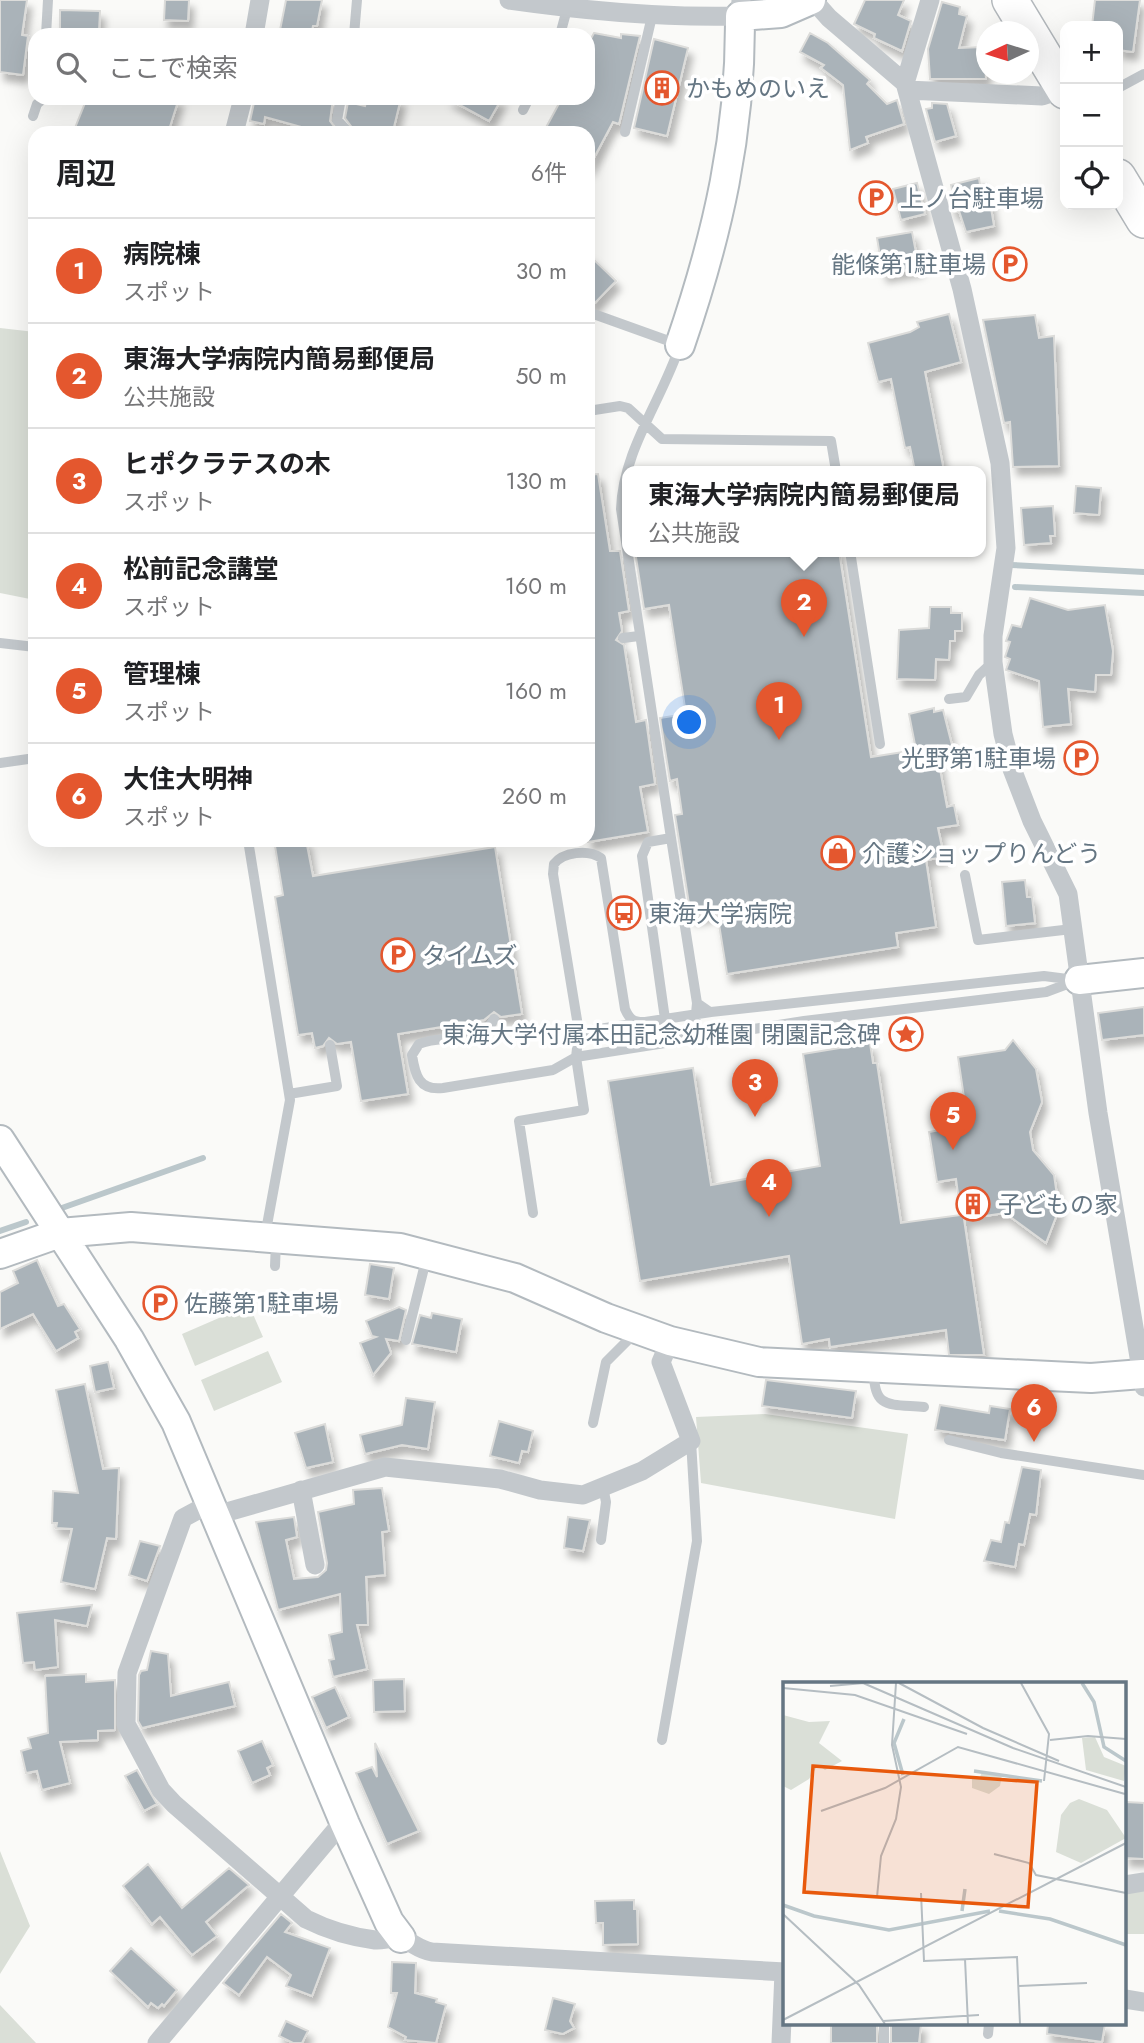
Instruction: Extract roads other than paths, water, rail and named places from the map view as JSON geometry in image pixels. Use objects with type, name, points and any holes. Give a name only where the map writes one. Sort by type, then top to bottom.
[{"type":"highway","points":[[1010,0],[1061,84]]},
{"type":"highway","points":[[1123,185],[1144,220]]},
{"type":"street","points":[[255,28],[260,0]]},
{"type":"street","points":[[509,0],[567,9],[652,16],[740,8],[781,13],[812,0],[906,87],[1042,96],[1060,91]]},
{"type":"street","points":[[0,1254],[60,1233],[131,1227],[372,1244],[427,1253],[515,1278],[638,1331],[670,1341],[774,1364],[1143,1381],[1079,980],[1068,894],[1032,821],[1012,769],[1003,734],[993,662],[993,636],[1006,548],[1000,463],[962,289],[906,87],[930,0]]},
{"type":"street","points":[[680,345],[726,188],[738,106],[740,8]]},
{"type":"street","points":[[236,126],[241,105]]},
{"type":"street","points":[[1079,980],[1144,973]]},
{"type":"street","points":[[0,1140],[151,1374],[176,1422],[345,1824],[389,1922],[401,1938],[416,1948],[432,1952],[783,1972]]},
{"type":"street","points":[[401,1938],[376,1940],[326,1929],[306,1919],[168,1797],[130,1732],[124,1712],[127,1673],[173,1540],[183,1518],[385,1467],[500,1479],[573,1496],[603,1487],[642,1471],[691,1441],[662,1362],[670,1341]]},
{"type":"street","points":[[301,1490],[315,1565]]},
{"type":"street","points":[[157,2043],[280,1895],[335,1831],[345,1824]]},
{"type":"street","points":[[1126,1885],[1144,1882]]},
{"type":"street","points":[[1126,1999],[1144,2002]]},
{"type":"street","points":[[781,2043],[783,2008]]},
{"type":"lane","points":[[46,28],[48,0]]},
{"type":"lane","points":[[355,28],[357,0]]},
{"type":"lane","points":[[563,28],[567,9]]},
{"type":"lane","points":[[625,132],[652,16]]},
{"type":"lane","points":[[1123,85],[1144,74]]},
{"type":"lane","points":[[33,116],[37,105]]},
{"type":"lane","points":[[340,105],[337,120],[343,126]]},
{"type":"lane","points":[[523,110],[526,105]]},
{"type":"lane","points":[[595,315],[680,345],[670,376],[629,466]]},
{"type":"lane","points":[[595,410],[620,406],[628,408],[663,439],[831,441],[835,466]]},
{"type":"lane","points":[[628,557],[697,1003],[688,1038]]},
{"type":"lane","points":[[851,557],[880,744]]},
{"type":"lane","points":[[623,638],[639,636]]},
{"type":"lane","points":[[0,643],[28,646]]},
{"type":"lane","points":[[949,699],[966,697],[979,675],[993,662]]},
{"type":"lane","points":[[0,763],[28,759]]},
{"type":"lane","points":[[671,838],[648,842],[642,856],[665,1019],[669,1029],[676,1035],[688,1038]]},
{"type":"lane","points":[[249,847],[289,1094],[270,1237],[275,1266]]},
{"type":"lane","points":[[533,1213],[519,1121],[584,1110],[576,1057],[579,1032],[554,874],[554,864],[564,856],[587,853],[601,858],[625,1009],[628,1017],[636,1022],[643,1022]]},
{"type":"lane","points":[[965,875],[978,940],[1072,929]]},
{"type":"lane","points":[[579,1032],[711,1012],[1044,976],[1079,980]]},
{"type":"lane","points":[[494,1019],[491,1025],[478,1034],[419,1044],[412,1055],[418,1081],[426,1087],[443,1088],[553,1070],[576,1057],[688,1038],[1046,992],[1079,980]]},
{"type":"lane","points":[[697,1003],[711,1012]]},
{"type":"lane","points":[[289,1094],[337,1086],[330,1045]]},
{"type":"lane","points":[[406,1340],[427,1253]]},
{"type":"lane","points":[[593,1423],[606,1362],[638,1331]]},
{"type":"lane","points":[[874,1369],[873,1389],[879,1399],[887,1404],[924,1407]]},
{"type":"lane","points":[[949,1440],[1002,1452],[1144,1475]]},
{"type":"lane","points":[[662,1740],[697,1541],[691,1441]]},
{"type":"lane","points":[[601,1540],[606,1502],[603,1487]]},
{"type":"lane","points":[[884,2025],[884,2043]]},
{"type":"waterway","points":[[1011,565],[1144,572]]},
{"type":"waterway","points":[[1015,587],[1144,593]]},
{"type":"waterway","points":[[59,1209],[203,1158]]},
{"type":"waterway","points":[[0,1231],[26,1222]]},
{"type":"place","name":"かもめのいえ","points":[[662,88]]},
{"type":"place","name":"上ノ台駐車場","points":[[876,198]]},
{"type":"place","name":"能條第1駐車場","points":[[1010,264]]},
{"type":"place","name":"東海大学病院内簡易郵便局","points":[[804,637]]},
{"type":"place","name":"病院棟","points":[[779,740]]},
{"type":"place","name":"光野第1駐車場","points":[[1081,758]]},
{"type":"place","name":"介護ショップりんどう","points":[[838,853]]},
{"type":"place","name":"東海大学病院","points":[[624,913]]},
{"type":"place","name":"タイムズ","points":[[398,955]]},
{"type":"place","name":"東海大学付属本田記念幼稚園 閉園記念碑","points":[[906,1034]]},
{"type":"place","name":"ヒポクラテスの木","points":[[755,1117]]},
{"type":"place","name":"管理棟","points":[[953,1150]]},
{"type":"place","name":"子どもの家","points":[[973,1204]]},
{"type":"place","name":"松前記念講堂","points":[[769,1217]]},
{"type":"place","name":"佐藤第1駐車場","points":[[160,1303]]},
{"type":"place","name":"大住大明神","points":[[1034,1442]]}]
